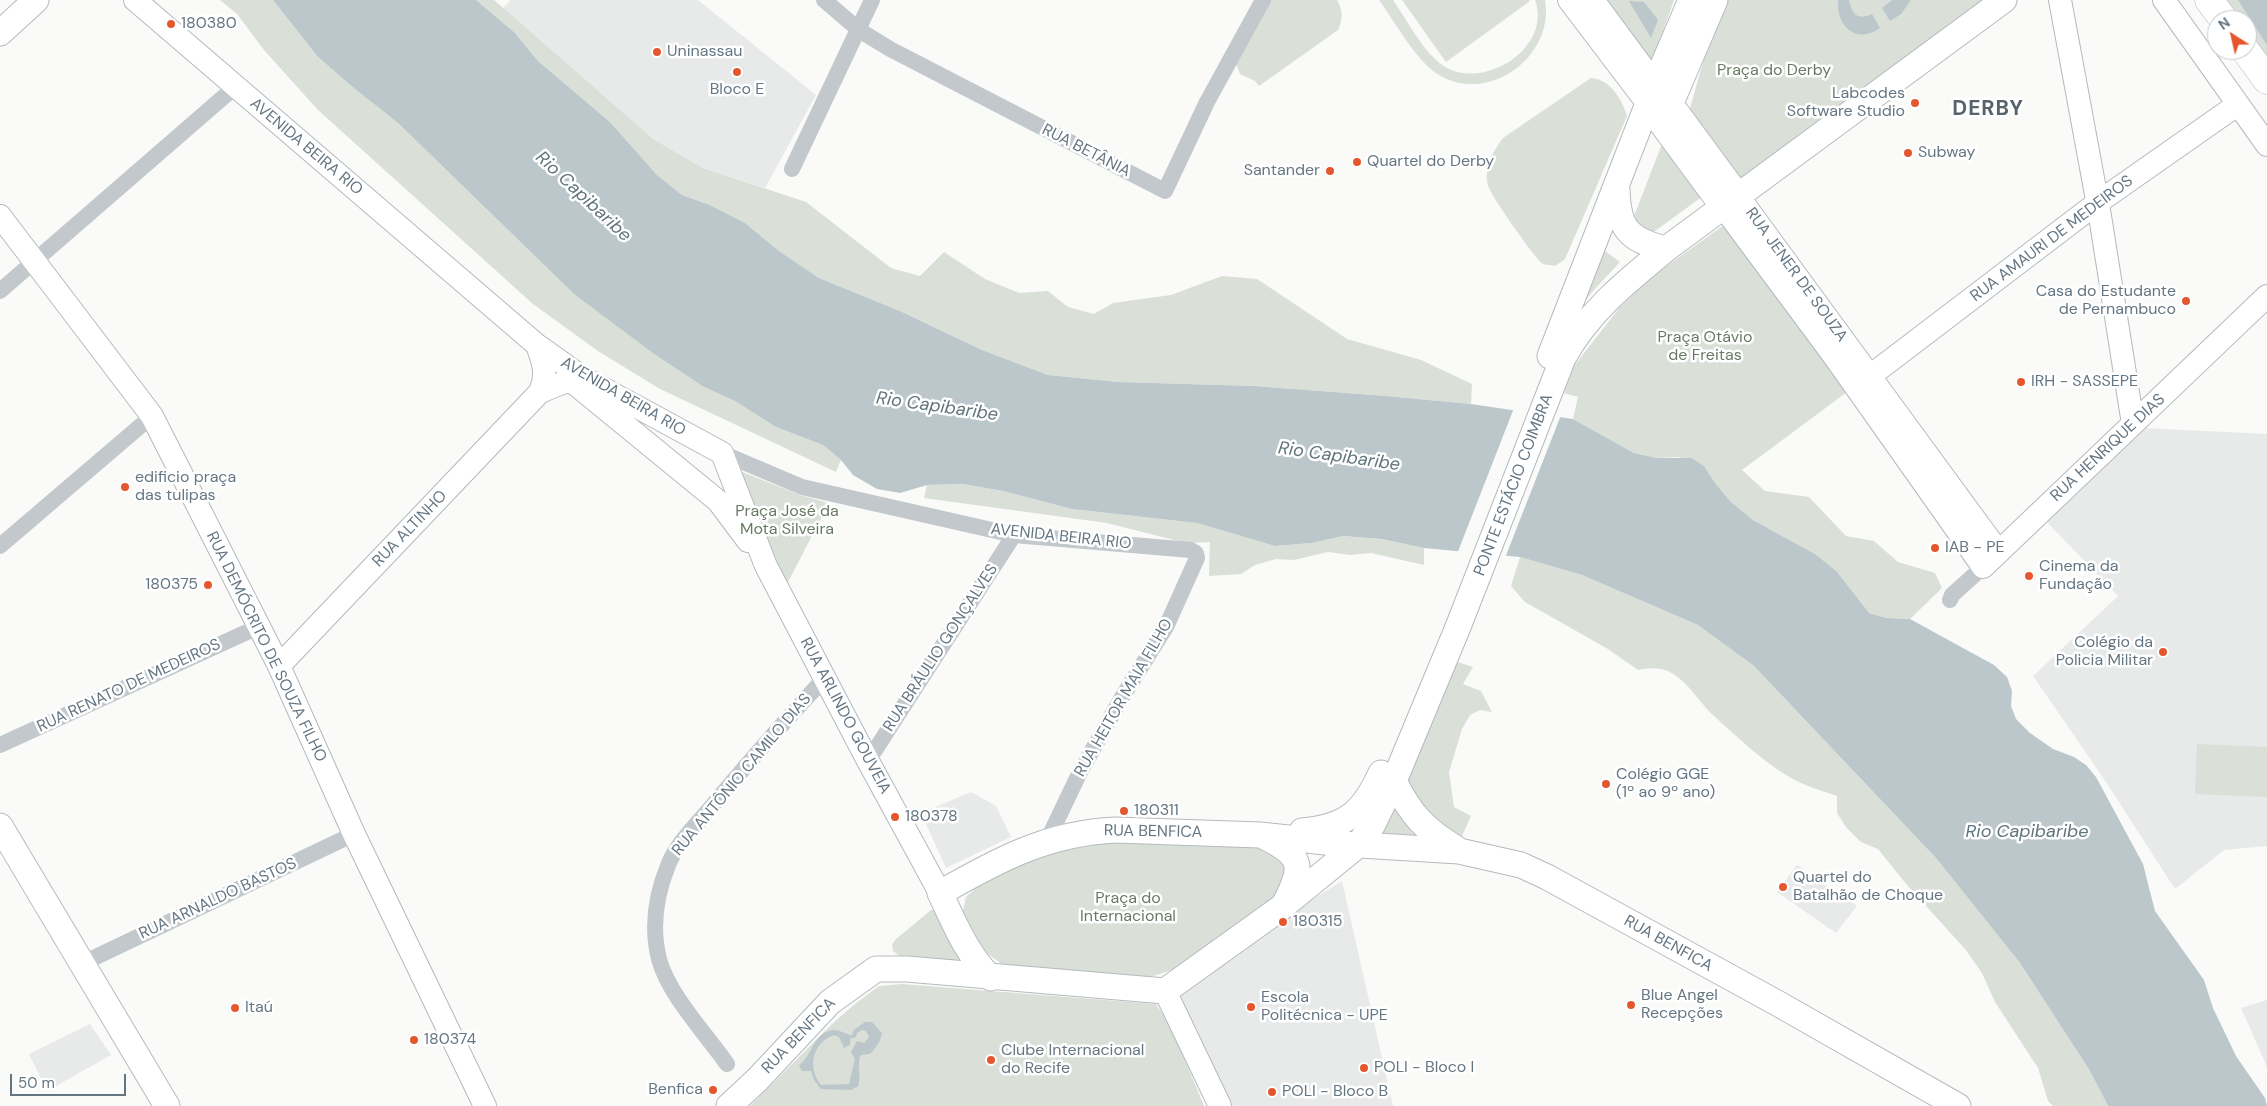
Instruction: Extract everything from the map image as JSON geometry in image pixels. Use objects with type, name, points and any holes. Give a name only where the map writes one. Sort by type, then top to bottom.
[{"type":"highway","points":[[2252,60],[2267,80]]},
{"type":"main road","points":[[0,33],[36,0]]},
{"type":"main road","name":"AVENIDA BEIRA RIO","points":[[134,0],[537,345],[582,377],[722,453]]},
{"type":"main road","name":"RUA JENER DE SOUZA","points":[[1569,0],[1659,104]]},
{"type":"main road","name":"RUA JENER DE SOUZA","points":[[1593,0],[1659,104],[1731,202],[1870,376],[1991,559]]},
{"type":"main road","points":[[1659,104],[1691,0]]},
{"type":"main road","points":[[1557,357],[1617,185],[1716,0]]},
{"type":"main road","points":[[1557,357],[1601,305],[1666,249],[2004,0]]},
{"type":"main road","points":[[2060,0],[2097,203],[2133,424]]},
{"type":"main road","points":[[2164,0],[2267,145]]},
{"type":"main road","name":"RUA AMAURI DE MEDEIROS","points":[[1870,376],[2097,203],[2237,105]]},
{"type":"main road","points":[[1617,185],[1618,208],[1623,225],[1629,232],[1649,245],[1666,249]]},
{"type":"main road","name":"RUA JENER DE SOUZA","points":[[1731,202],[1836,359],[1991,559]]},
{"type":"main road","name":"RUA DEMÓCRITO DE SOUZA FILHO","points":[[0,216],[152,416],[279,666],[354,834],[485,1106]]},
{"type":"main road","name":"RUA HENRIQUE DIAS","points":[[1991,559],[2267,296]]},
{"type":"main road","points":[[537,345],[546,369],[545,381],[540,392]]},
{"type":"main road","name":"PONTE ESTÁCIO COIMBRA","points":[[1458,608],[1557,357]]},
{"type":"main road","name":"RUA ARLINDO GOUVEIA","points":[[540,392],[567,381],[575,384],[718,501],[766,566]]},
{"type":"main road","name":"RUA ALTINHO","points":[[279,666],[540,392]]},
{"type":"main road","name":"RUA ARLINDO GOUVEIA","points":[[722,453],[766,566],[868,761],[940,893]]},
{"type":"main road","points":[[1220,1106],[1165,991],[1282,907],[1358,844],[1372,826],[1394,782],[1458,608]]},
{"type":"main road","points":[[1260,835],[1333,826],[1352,816],[1367,799],[1384,768],[1458,608]]},
{"type":"main road","points":[[1394,782],[1415,817],[1434,835],[1459,850]]},
{"type":"main road","points":[[0,826],[167,1106]]},
{"type":"main road","name":"RUA BENFICA","points":[[940,893],[1022,850],[1047,841],[1099,831],[1260,835],[1358,844],[1459,850],[1521,864],[1547,877],[1777,1003],[1958,1106]]},
{"type":"main road","points":[[1260,835],[1285,847],[1296,861],[1295,882],[1282,907]]},
{"type":"main road","points":[[925,865],[937,874],[953,879],[966,878]]},
{"type":"main road","points":[[940,893],[959,933],[982,968],[991,978]]},
{"type":"main road","name":"RUA BENFICA","points":[[729,1106],[758,1080],[830,1002],[876,969],[907,969],[991,978],[1165,991]]},
{"type":"street","name":"RUA BETÂNIA","points":[[824,0],[858,30],[890,49],[1165,191],[1207,102],[1263,0]]},
{"type":"street","points":[[792,169],[872,0]]},
{"type":"street","points":[[0,291],[235,88]]},
{"type":"street","points":[[0,546],[152,416]]},
{"type":"street","name":"AVENIDA BEIRA RIO","points":[[722,453],[802,487],[1014,535],[1190,550],[1196,553]]},
{"type":"street","name":"RUA BRÁULIO GONÇALVES","points":[[868,761],[1014,535]]},
{"type":"street","name":"RUA HEITOR MAIA FILHO","points":[[1047,841],[1080,772],[1124,694],[1166,627],[1197,558],[1196,553]]},
{"type":"street","name":"RUA HENRIQUE DIAS","points":[[1950,600],[1991,559]]},
{"type":"street","name":"RUA RENATO DE MEDEIROS","points":[[0,745],[258,627]]},
{"type":"street","name":"RUA ANTÔNIO CAMILO DIAS","points":[[727,1064],[669,985],[660,961],[656,941],[655,917],[658,896],[669,862],[683,841],[779,727],[825,678]]},
{"type":"street","name":"RUA ARNALDO BASTOS","points":[[81,964],[354,834]]},
{"type":"shaded area","name":"Uninassau","points":[[511,0],[698,0],[816,95],[765,188],[703,168],[653,139],[502,9]]},
{"type":"shaded area","name":"Colégio da Policia Militar","points":[[2143,428],[2267,434],[2267,846],[2224,850],[2175,889],[2102,776],[2033,676],[2118,596],[2047,522]]},
{"type":"shaded area","points":[[971,792],[996,806],[1011,837],[946,868],[921,813]]},
{"type":"shaded area","points":[[1797,865],[1857,906],[1836,933],[1777,892]]},
{"type":"shaded area","name":"Escola Politécnica - UPE","points":[[1342,881],[1393,1106],[1233,1106],[1178,997],[1297,909]]},
{"type":"shaded area","points":[[2267,1000],[2267,1067],[2241,1008]]},
{"type":"shaded area","points":[[90,1024],[111,1055],[47,1091],[29,1054]]},
{"type":"green space","points":[[220,0],[273,0],[317,56],[398,123],[575,295],[654,354],[704,387],[735,401],[776,427],[823,445],[841,460],[836,472],[660,389],[598,351],[533,304],[318,110],[264,50],[237,14]]},
{"type":"green space","points":[[476,0],[494,0],[653,139],[703,168],[806,202],[891,268],[920,276],[944,252],[985,279],[1019,293],[1048,291],[1068,307],[1094,314],[1113,303],[1171,295],[1222,276],[1257,279],[1347,339],[1421,360],[1472,384],[1471,404],[1254,386],[1118,382],[1048,375],[982,350],[900,311],[819,278],[779,251],[745,223],[710,205],[682,195],[657,175],[610,122],[538,61],[514,32]]},
{"type":"green space","points":[[1268,0],[1337,0],[1341,11],[1341,22],[1338,30],[1259,86],[1255,81],[1240,74],[1236,64]]},
{"type":"green space","points":[[1379,0],[1393,0],[1432,56],[1447,68],[1463,73],[1480,73],[1497,68],[1512,60],[1525,48],[1534,33],[1538,17],[1535,0],[1545,0],[1545,21],[1540,40],[1529,56],[1515,70],[1497,79],[1478,84],[1458,83],[1430,69],[1414,51]]},
{"type":"green space","points":[[1402,0],[1529,0],[1530,1],[1446,62]]},
{"type":"green space","points":[[1607,0],[1674,0],[1652,62],[1607,2]]},
{"type":"green space","name":"Praça do Derby","points":[[1727,0],[1991,0],[1741,182],[1689,112],[1709,41]]},
{"type":"green space","points":[[2209,0],[2267,0],[2267,80],[2254,60],[2257,60],[2257,10],[2216,10]]},
{"type":"green space","points":[[1591,78],[1604,82],[1614,91],[1622,103],[1627,116],[1565,259],[1555,266],[1543,264],[1523,240],[1492,194],[1487,182],[1488,168],[1492,155],[1503,138]]},
{"type":"green space","points":[[1662,144],[1703,196],[1655,231],[1644,233],[1634,216]]},
{"type":"green space","name":"Praça Otávio de Freitas","points":[[1724,225],[1847,392],[1742,470],[1765,491],[1809,497],[1846,536],[1874,541],[1898,562],[1935,573],[1942,588],[1910,619],[1886,618],[1869,613],[1815,554],[1753,520],[1730,501],[1704,466],[1678,457],[1657,458],[1634,453],[1573,419],[1578,397],[1564,393],[1574,366],[1620,307],[1654,275]]},
{"type":"green space","points":[[1601,240],[1605,251],[1620,262],[1568,322]]},
{"type":"green space","name":"Praça José da Mota Silveira","points":[[740,471],[800,495],[829,503],[787,584],[763,539]]},
{"type":"green space","points":[[963,484],[1003,491],[1072,509],[1197,523],[1275,546],[1312,543],[1343,536],[1380,539],[1424,548],[1424,565],[1371,553],[1350,555],[1328,552],[1294,560],[1276,559],[1255,565],[1241,574],[1209,576],[1210,542],[1186,543],[1107,523],[924,498],[927,485]]},
{"type":"green space","points":[[1520,557],[1582,575],[1698,625],[1754,666],[1936,858],[2020,963],[2090,1071],[2108,1106],[2053,1106],[2048,1101],[2038,1068],[1995,1002],[1982,973],[1965,949],[1907,885],[1878,849],[1861,842],[1846,827],[1837,813],[1837,796],[1810,787],[1774,767],[1714,716],[1675,675],[1661,669],[1649,668],[1638,670],[1608,649],[1525,602],[1511,586]]},
{"type":"green space","points":[[1451,660],[1473,667],[1463,684],[1481,691],[1492,712],[1480,710],[1470,715],[1462,729],[1449,772],[1454,807],[1471,816],[1458,845],[1402,791]]},
{"type":"green space","points":[[2197,744],[2267,747],[2267,797],[2195,794]]},
{"type":"green space","points":[[1396,805],[1429,838],[1367,840]]},
{"type":"green space","name":"Praça do Internacional","points":[[1131,838],[1272,849],[1283,854],[1288,887],[1176,969],[1146,978],[1003,965],[984,951],[963,911],[966,897],[976,888],[993,875],[1046,849]]},
{"type":"green space","points":[[931,910],[934,910],[964,963],[900,956],[893,951],[892,945],[895,940]]},
{"type":"green space","name":"Clube Internacional do Recife","points":[[902,984],[1156,1004],[1171,1026],[1204,1106],[750,1106],[832,1024],[855,1004],[879,986]]},
{"type":"water","name":"Rio Capibaribe","points":[[273,0],[476,0],[514,32],[538,61],[610,122],[657,175],[682,195],[710,205],[745,223],[779,251],[819,278],[900,311],[982,350],[1048,375],[1118,382],[1254,386],[1471,404],[1573,419],[1634,453],[1657,458],[1691,458],[1704,466],[1730,501],[1753,520],[1815,554],[1836,571],[1869,613],[1886,618],[1910,619],[1994,665],[2007,677],[2012,691],[2011,706],[2016,719],[2030,733],[2053,749],[2074,757],[2086,765],[2096,777],[2143,864],[2155,911],[2204,980],[2213,1008],[2236,1056],[2265,1098],[2267,1106],[2108,1106],[2090,1071],[2020,963],[1936,858],[1754,666],[1698,625],[1582,575],[1520,557],[1424,548],[1381,539],[1343,536],[1312,543],[1275,546],[1197,523],[1072,509],[1003,491],[963,484],[927,485],[900,493],[877,489],[853,475],[841,460],[823,445],[776,427],[735,401],[704,387],[654,354],[575,295],[398,123],[317,56]]},
{"type":"water","points":[[1838,0],[1849,0],[1856,15],[1862,17],[1872,14],[1880,28],[1871,33],[1863,34],[1849,30],[1840,18]]},
{"type":"water","points":[[1892,0],[1911,0],[1901,14],[1890,21],[1882,8]]},
{"type":"water","points":[[2238,0],[2267,0],[2267,45],[2257,29],[2257,10],[2244,10]]},
{"type":"water","points":[[1629,1],[1644,2],[1658,20],[1651,38]]},
{"type":"water","points":[[865,1022],[872,1022],[882,1033],[879,1042],[870,1054],[861,1055],[858,1086],[851,1090],[821,1089],[814,1080],[811,1071],[802,1071],[799,1065],[821,1035],[835,1030],[852,1035],[854,1030]],"holes":[[[862,1030],[866,1031],[869,1037],[864,1043],[857,1041],[851,1052],[855,1059],[849,1084],[821,1085],[814,1071],[813,1064],[814,1057],[821,1044],[834,1035],[839,1037],[844,1048],[850,1045],[850,1039],[856,1037],[857,1033]]]},
{"type":"pier","points":[[1514,408],[1561,415],[1505,558],[1457,554]]},
{"type":"place","name":"180380","points":[[171,24]]},
{"type":"place","name":"Uninassau","points":[[657,52]]},
{"type":"place","name":"Bloco E","points":[[737,72]]},
{"type":"place","name":"Labcodes Software Studio","points":[[1915,103]]},
{"type":"place","name":"Subway","points":[[1908,153]]},
{"type":"place","name":"Quartel do Derby","points":[[1357,162]]},
{"type":"place","name":"Santander","points":[[1330,171]]},
{"type":"place","name":"Casa do Estudante de Pernambuco","points":[[2186,301]]},
{"type":"place","name":"IRH - SASSEPE","points":[[2021,382]]},
{"type":"place","name":"edificio praça das tulipas","points":[[125,487]]},
{"type":"place","name":"IAB - PE","points":[[1935,548]]},
{"type":"place","name":"Cinema da Fundação","points":[[2029,576]]},
{"type":"place","name":"180375","points":[[208,585]]},
{"type":"place","name":"Colégio da Policia Militar","points":[[2163,652]]},
{"type":"place","name":"Colégio GGE (1º ao 9º ano)","points":[[1606,784]]},
{"type":"place","name":"180311","points":[[1124,811]]},
{"type":"place","name":"180378","points":[[895,817]]},
{"type":"place","name":"Quartel do Batalhão de Choque","points":[[1783,887]]},
{"type":"place","name":"180315","points":[[1283,922]]},
{"type":"place","name":"Blue Angel Recepções","points":[[1631,1005]]},
{"type":"place","name":"Escola Politécnica - UPE","points":[[1251,1007]]},
{"type":"place","name":"Itaú","points":[[235,1008]]},
{"type":"place","name":"180374","points":[[414,1040]]},
{"type":"place","name":"Clube Internacional do Recife","points":[[991,1060]]},
{"type":"place","name":"POLI - Bloco I","points":[[1364,1068]]},
{"type":"place","name":"Benfica","points":[[713,1090]]},
{"type":"place","name":"POLI - Bloco B","points":[[1272,1092]]},
{"type":"district","name":"DERBY","points":[[1988,109]]}]
